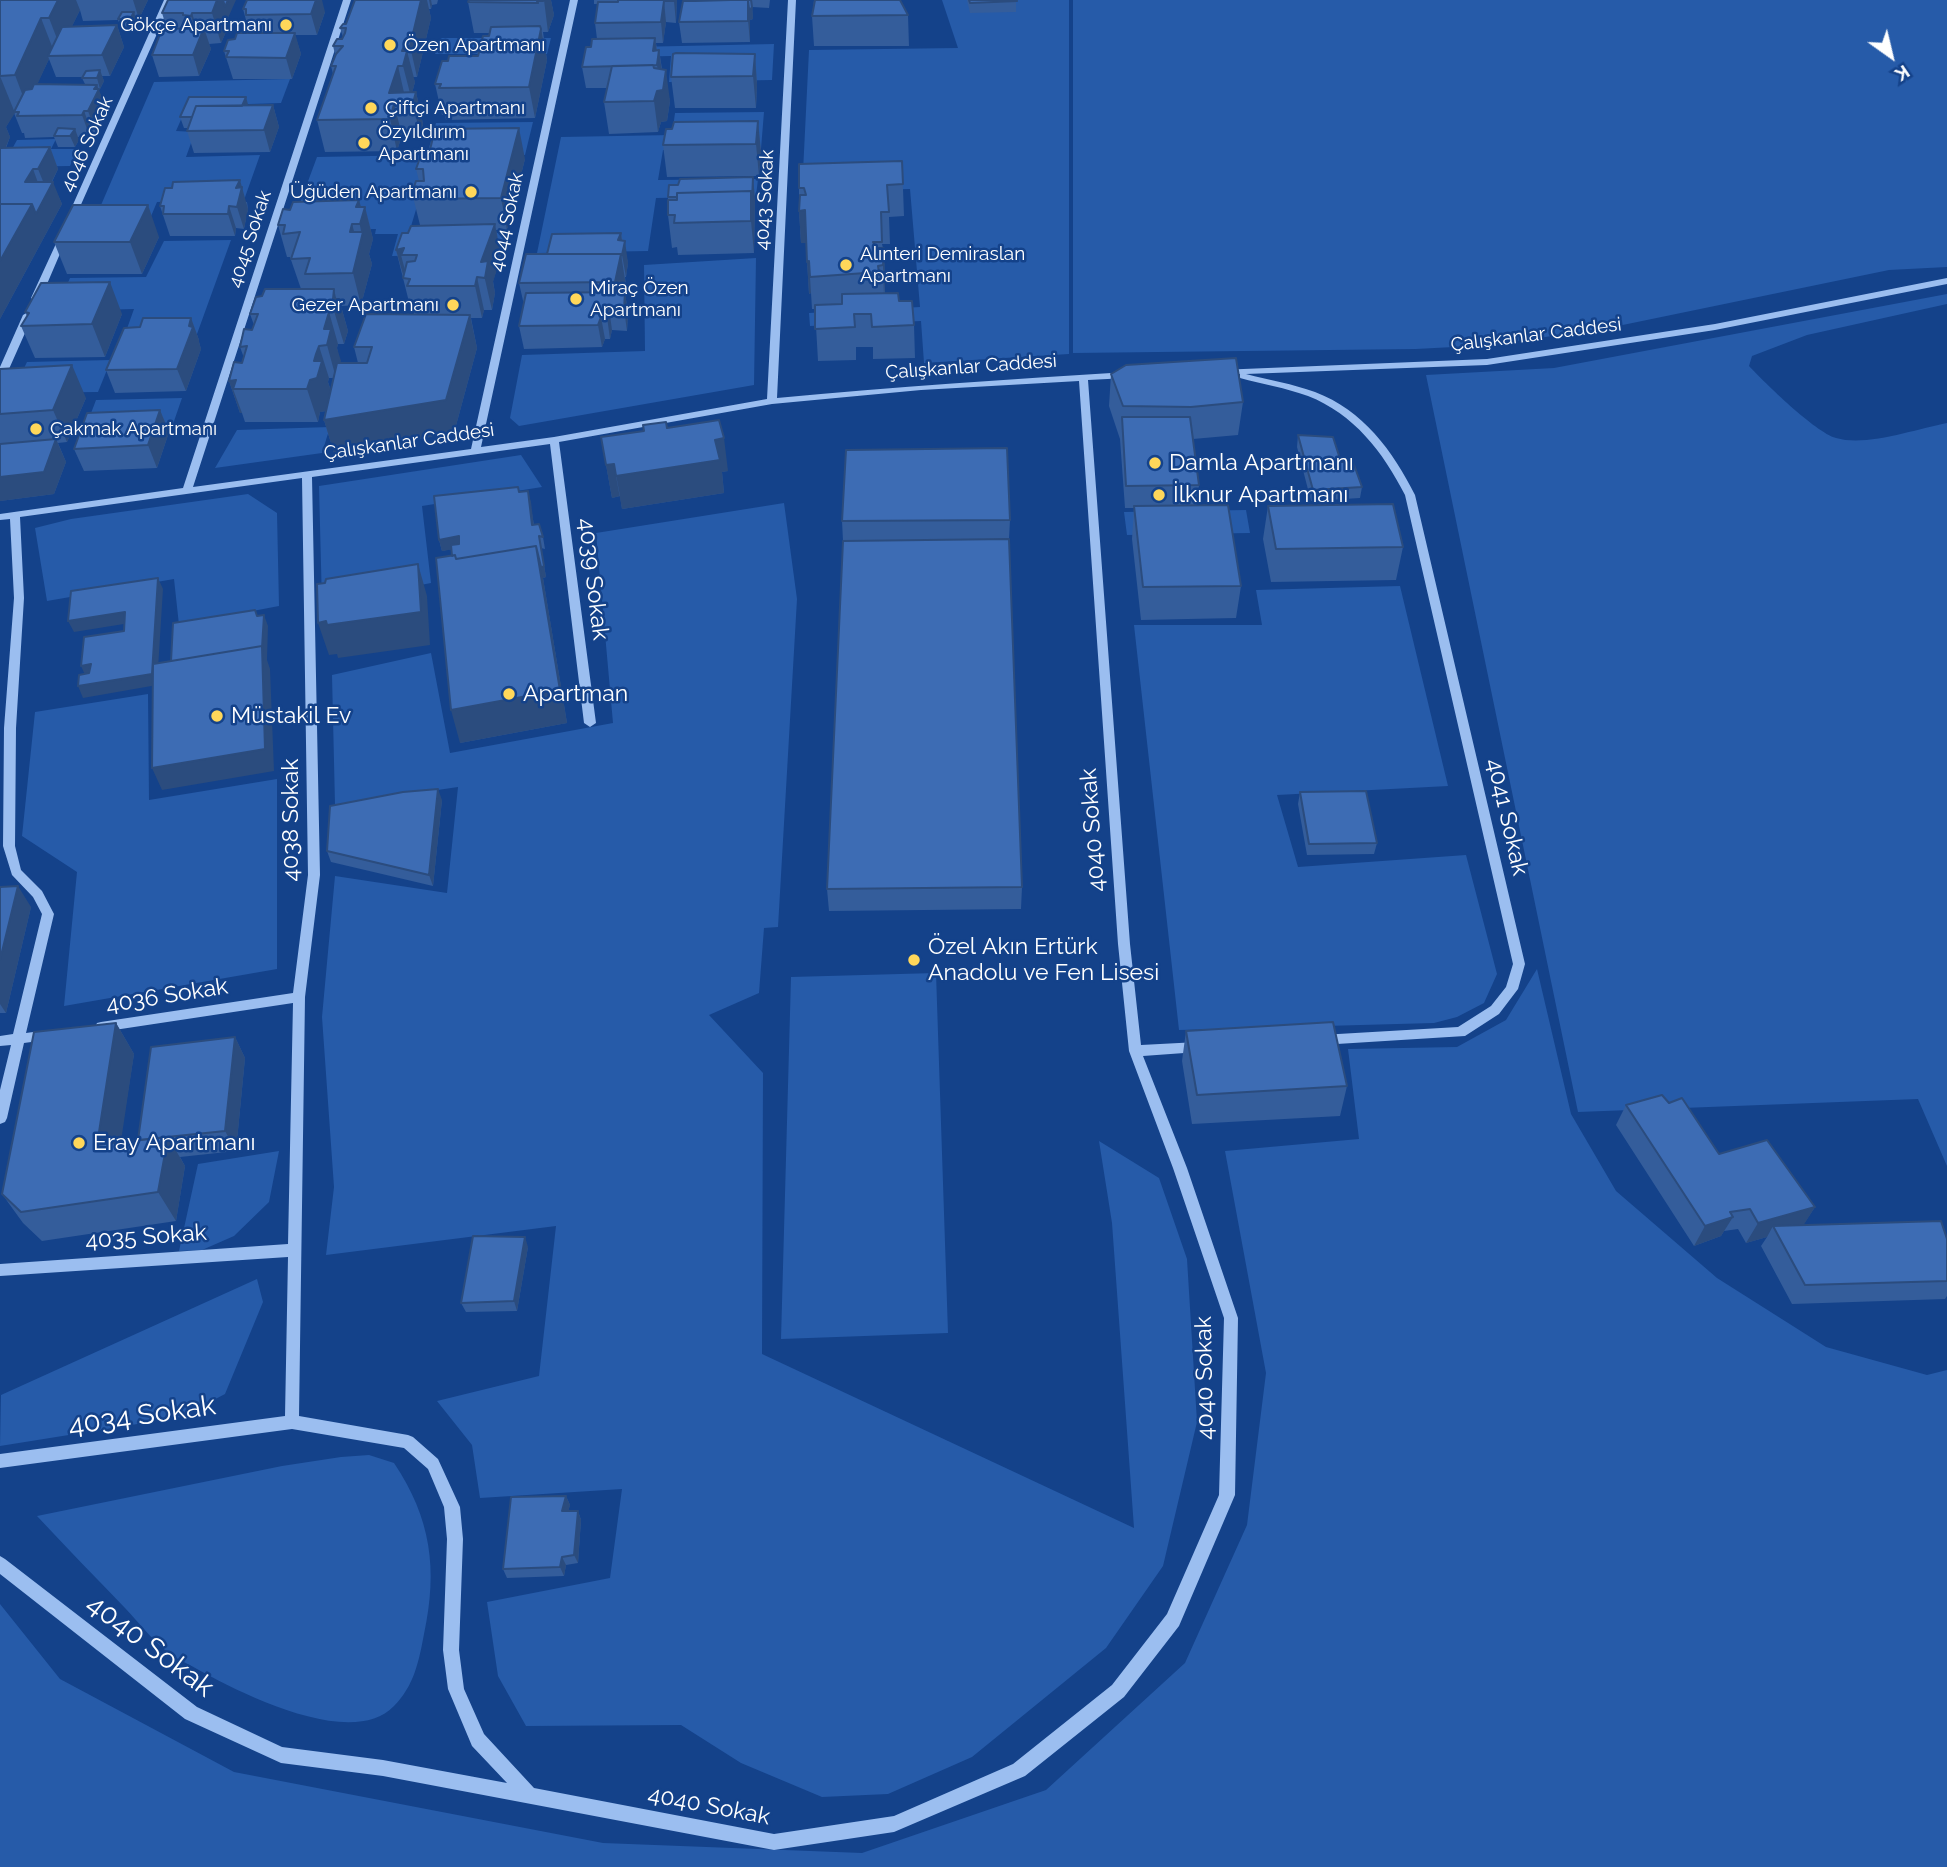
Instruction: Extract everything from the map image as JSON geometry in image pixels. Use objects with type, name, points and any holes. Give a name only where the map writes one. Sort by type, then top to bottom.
[{"type":"street","name":"4046 Sokak","points":[[0,378],[168,0]]},
{"type":"street","name":"4045 Sokak","points":[[187,490],[347,0]]},
{"type":"street","name":"4044 Sokak","points":[[475,451],[574,0]]},
{"type":"street","name":"4043 Sokak","points":[[772,401],[792,0]]},
{"type":"street","name":"Çalışkanlar Caddesi","points":[[1216,373],[1488,362],[1715,327],[1947,281]]},
{"type":"street","name":"4041 Sokak","points":[[1229,372],[1321,398],[1342,410],[1371,433],[1402,478],[1413,509],[1519,964],[1512,989],[1496,1010],[1460,1032],[1311,1041]]},
{"type":"street","name":"Çalışkanlar Caddesi","points":[[0,517],[554,440],[772,401],[921,387],[1136,375]]},
{"type":"street","name":"4040 Sokak","points":[[0,1564],[191,1713],[281,1755],[528,1794],[774,1842],[894,1824],[1019,1770],[1118,1691],[1173,1620],[1227,1495],[1231,1318],[1180,1168],[1135,1051],[1124,944],[1083,376]]},
{"type":"street","name":"4039 Sokak","points":[[554,440],[590,723]]},
{"type":"street","name":"4038 Sokak","points":[[295,1250],[299,997],[314,874],[307,474]]},
{"type":"street","points":[[0,1118],[48,914],[38,894],[16,872],[9,846],[10,728],[19,598],[15,515]]},
{"type":"street","name":"4036 Sokak","points":[[86,1029],[299,997]]},
{"type":"street","points":[[0,1041],[60,1033]]},
{"type":"street","points":[[1135,1051],[1217,1046]]},
{"type":"street","name":"4035 Sokak","points":[[0,1270],[295,1250]]},
{"type":"street","points":[[292,1422],[408,1442],[433,1464],[452,1507],[455,1539],[451,1650],[456,1689],[478,1740],[528,1794]]},
{"type":"street","name":"4034 Sokak","points":[[0,1461],[292,1422]]},
{"type":"lane","points":[[292,1422],[295,1250]]},
{"type":"shaded area","points":[[942,0],[1069,0],[1069,354],[924,363],[921,321],[810,326],[809,313],[920,307],[910,189],[802,192],[809,50],[958,48]]},
{"type":"shaded area","points":[[1073,0],[1947,0],[1947,267],[1889,270],[1613,327],[1491,345],[1416,349],[1073,353]]},
{"type":"shaded area","points":[[441,38],[551,38],[547,54],[435,54]]},
{"type":"shaded area","points":[[774,44],[772,80],[669,82],[671,56],[584,58],[586,48]]},
{"type":"shaded area","points":[[290,79],[281,103],[187,106],[176,131],[195,132],[186,157],[260,155],[244,200],[157,202],[144,233],[89,233],[154,82]]},
{"type":"shaded area","points":[[764,112],[761,149],[663,150],[658,180],[758,179],[756,196],[656,198],[648,251],[537,253],[561,137],[672,135],[675,113]]},
{"type":"shaded area","points":[[533,122],[525,155],[432,156],[409,233],[506,233],[501,254],[392,256],[398,234],[375,234],[376,229],[290,230],[317,157],[427,155],[436,123]]},
{"type":"shaded area","points":[[56,139],[51,149],[78,149],[70,166],[2,167],[17,140]]},
{"type":"shaded area","points":[[231,240],[197,334],[124,337],[134,309],[55,311],[70,278],[146,277],[164,241]]},
{"type":"shaded area","points":[[756,258],[754,385],[519,426],[510,418],[522,355],[645,351],[644,265]]},
{"type":"shaded area","points":[[1947,294],[1947,304],[1807,335],[1752,356],[1749,366],[1803,417],[1836,438],[1876,439],[1947,423],[1947,1166],[1918,1099],[1578,1112],[1426,375],[1554,368]]},
{"type":"shaded area","points":[[111,360],[98,392],[12,393],[27,362]]},
{"type":"shaded area","points":[[182,398],[172,427],[85,429],[96,400]]},
{"type":"shaded area","points":[[330,427],[322,453],[215,468],[237,430]]},
{"type":"shaded area","points":[[521,455],[542,487],[422,506],[431,583],[322,604],[319,486]]},
{"type":"shaded area","points":[[248,494],[277,513],[279,606],[179,625],[174,579],[47,601],[35,528],[71,519]]},
{"type":"shaded area","points":[[784,503],[797,599],[778,927],[764,928],[759,993],[709,1015],[763,1073],[762,1354],[1134,1528],[1112,1223],[1099,1141],[1159,1178],[1187,1259],[1197,1422],[1163,1566],[1106,1648],[972,1757],[888,1794],[822,1797],[741,1763],[681,1725],[526,1726],[498,1676],[487,1602],[610,1578],[622,1489],[480,1498],[472,1445],[437,1401],[539,1376],[556,1226],[326,1255],[334,1187],[322,1017],[335,876],[447,893],[458,787],[335,805],[332,675],[431,653],[450,753],[613,723],[596,533]]},
{"type":"shaded area","points":[[1246,510],[1250,533],[1127,535],[1124,512]]},
{"type":"shaded area","points":[[1400,586],[1448,786],[1277,795],[1298,867],[1466,855],[1497,974],[1484,1003],[1457,1017],[1434,1023],[1179,1030],[1134,625],[1262,625],[1256,590]]},
{"type":"shaded area","points":[[148,694],[149,800],[277,779],[277,969],[64,1006],[77,872],[22,836],[35,712]]},
{"type":"shaded area","points":[[1537,969],[1571,1114],[1616,1191],[1717,1278],[1826,1347],[1927,1375],[1947,1370],[1947,1867],[0,1867],[0,1604],[60,1679],[234,1772],[603,1843],[862,1853],[1046,1790],[1185,1663],[1247,1525],[1266,1373],[1225,1151],[1359,1139],[1348,1049],[1457,1047],[1506,1020]]},
{"type":"shaded area","points":[[936,973],[948,1333],[781,1339],[791,977]]},
{"type":"shaded area","points":[[279,1151],[269,1202],[234,1236],[202,1250],[179,1251],[198,1164]]},
{"type":"shaded area","points":[[257,1279],[263,1302],[225,1394],[181,1417],[0,1446],[1,1395]]},
{"type":"shaded area","points":[[369,1455],[394,1463],[406,1483],[423,1524],[430,1566],[428,1610],[415,1673],[394,1706],[375,1718],[352,1722],[325,1720],[296,1713],[240,1691],[176,1658],[155,1640],[37,1516],[282,1466]]},
{"type":"building","points":[[0,0],[58,0],[49,18],[41,18],[15,75],[0,76]]},
{"type":"building","points":[[168,0],[217,0],[212,13],[192,13],[191,16],[183,13],[162,13]]},
{"type":"building","points":[[247,0],[316,0],[311,14],[246,15],[246,9],[243,9]]},
{"type":"building","points":[[355,0],[421,0],[410,46],[404,46],[402,51],[407,51],[403,66],[398,66],[389,93],[416,92],[413,103],[394,104],[390,119],[317,120],[336,66],[331,66],[343,46],[333,46],[345,33],[346,28],[340,28],[346,24]]},
{"type":"building","points":[[544,0],[537,1],[538,3],[468,2]]},
{"type":"building","points":[[618,0],[674,1],[664,1],[661,22],[595,23],[598,2]]},
{"type":"building","points":[[748,0],[748,21],[679,22],[683,1]]},
{"type":"building","points":[[815,0],[900,0],[908,15],[812,16]]},
{"type":"building","points":[[969,0],[1016,0],[1017,1],[970,3]]},
{"type":"building","points":[[122,12],[134,12],[130,19],[118,19]]},
{"type":"building","points":[[117,25],[102,55],[48,56],[62,27]]},
{"type":"building","points":[[540,26],[529,87],[439,88],[441,84],[435,84],[442,61],[448,61],[449,56],[478,56],[483,36],[489,36],[491,27]]},
{"type":"building","points":[[204,28],[193,55],[152,55],[162,29]]},
{"type":"building","points":[[237,33],[295,33],[286,58],[226,57],[229,51],[224,51],[228,40],[235,39]]},
{"type":"building","points":[[655,38],[653,51],[659,50],[657,65],[582,67],[586,47],[591,47],[592,39]]},
{"type":"building","points":[[673,54],[755,54],[753,76],[671,77]]},
{"type":"building","points":[[653,65],[654,68],[666,70],[663,90],[657,91],[654,101],[604,102],[612,66]]},
{"type":"building","points":[[100,70],[97,78],[82,78],[86,71]]},
{"type":"building","points":[[34,84],[97,85],[94,89],[99,89],[88,111],[84,111],[82,115],[17,116],[19,112],[14,112],[25,90],[32,89]]},
{"type":"building","points":[[189,97],[246,97],[242,106],[196,106],[192,117],[180,117]]},
{"type":"building","points":[[273,105],[264,130],[187,131],[196,106]]},
{"type":"building","points":[[758,121],[756,144],[663,145],[666,129],[672,129],[674,122]]},
{"type":"building","points":[[58,128],[75,129],[70,136],[54,136]]},
{"type":"building","points":[[519,128],[501,198],[417,199],[419,193],[412,193],[416,181],[424,181],[423,169],[416,169],[420,158],[428,158],[435,129]]},
{"type":"building","points":[[50,147],[38,169],[33,169],[25,182],[53,182],[36,214],[32,204],[0,204],[0,148]]},
{"type":"building","points":[[902,161],[903,184],[887,185],[889,212],[881,212],[882,242],[873,242],[876,248],[884,248],[883,265],[878,266],[879,272],[810,277],[805,210],[799,211],[800,195],[806,195],[804,188],[799,188],[799,164]]},
{"type":"building","points":[[753,177],[752,201],[751,191],[677,193],[677,197],[668,197],[669,185],[678,185],[680,179]]},
{"type":"building","points":[[240,180],[236,188],[242,187],[237,207],[229,206],[228,214],[163,214],[164,206],[160,206],[165,188],[172,188],[173,182]]},
{"type":"building","points":[[751,191],[751,221],[674,223],[675,215],[668,215],[668,200],[677,200],[677,193]]},
{"type":"building","points":[[359,200],[356,207],[365,207],[360,224],[352,224],[350,232],[363,232],[353,273],[305,274],[310,258],[291,259],[300,232],[283,234],[285,225],[278,225],[283,209],[290,210],[293,202]]},
{"type":"building","points":[[0,204],[32,204],[0,261]]},
{"type":"building","points":[[73,205],[148,205],[130,242],[54,242]]},
{"type":"building","points":[[495,224],[481,262],[488,261],[485,278],[477,277],[475,286],[407,286],[410,279],[403,278],[407,262],[415,261],[417,255],[401,255],[404,248],[396,250],[402,233],[408,233],[411,226]]},
{"type":"building","points":[[621,233],[618,240],[625,241],[622,255],[547,254],[552,234]]},
{"type":"building","points":[[526,254],[621,254],[615,282],[519,283]]},
{"type":"building","points":[[110,282],[92,324],[21,326],[29,313],[25,312],[41,283]]},
{"type":"building","points":[[265,289],[334,289],[333,299],[339,299],[334,311],[329,312],[324,329],[331,329],[327,345],[319,346],[314,361],[322,361],[317,378],[310,380],[307,389],[233,389],[236,380],[229,381],[234,362],[242,363],[247,346],[240,347],[244,329],[252,330],[258,314],[250,314],[256,297],[262,296]]},
{"type":"building","name":"Miraç Özen Apartmanı","points":[[625,292],[624,309],[609,308],[607,317],[601,317],[598,325],[519,326],[526,293]]},
{"type":"building","points":[[898,293],[899,301],[912,301],[914,325],[872,327],[871,314],[854,314],[855,327],[815,329],[815,305],[842,304],[842,294]]},
{"type":"building","points":[[366,314],[470,315],[446,400],[324,420],[337,363],[367,363],[372,347],[354,347]]},
{"type":"building","points":[[143,318],[191,318],[189,326],[193,327],[177,369],[106,370],[124,328],[140,327]]},
{"type":"building","points":[[1236,358],[1243,402],[1191,407],[1123,406],[1111,374],[1126,365]]},
{"type":"building","points":[[72,365],[53,410],[0,414],[0,369]]},
{"type":"building","points":[[160,410],[148,445],[74,449],[87,413]]},
{"type":"building","points":[[1122,417],[1190,417],[1199,485],[1126,486]]},
{"type":"building","points":[[719,420],[724,438],[715,440],[720,460],[616,476],[614,464],[606,465],[601,437],[644,431],[643,425],[666,422],[667,428]]},
{"type":"building","points":[[1298,435],[1333,437],[1341,462],[1353,462],[1362,487],[1313,490]]},
{"type":"building","points":[[56,439],[44,472],[0,477],[0,444]]},
{"type":"building","points":[[1007,448],[1010,520],[842,521],[846,450]]},
{"type":"building","points":[[518,487],[519,492],[528,491],[532,525],[539,524],[543,537],[539,536],[544,566],[541,567],[536,546],[456,559],[455,555],[452,556],[451,545],[459,544],[459,536],[439,540],[434,496]]},
{"type":"building","points":[[1393,504],[1403,547],[1276,549],[1268,506]]},
{"type":"building","points":[[1228,505],[1241,586],[1143,587],[1134,506]]},
{"type":"building","name":"Özel Akın Ertürk Anadolu ve Fen Lisesi","points":[[1009,539],[1022,887],[827,889],[843,541]]},
{"type":"building","points":[[536,546],[560,690],[451,710],[436,558],[455,555],[456,559]]},
{"type":"building","points":[[418,564],[421,612],[327,625],[326,621],[318,623],[317,584],[325,583],[326,579]]},
{"type":"building","points":[[158,578],[152,674],[78,686],[79,675],[89,673],[91,664],[81,666],[84,637],[124,631],[125,612],[68,621],[71,591]]},
{"type":"building","points":[[255,610],[257,616],[264,615],[262,648],[171,661],[173,623]]},
{"type":"building","name":"Müstakil Ev","points":[[262,646],[265,749],[152,768],[153,664]]},
{"type":"building","points":[[438,789],[429,875],[327,851],[330,806],[403,792]]},
{"type":"building","points":[[1366,791],[1377,843],[1309,844],[1300,792]]},
{"type":"building","points":[[18,886],[0,960],[0,887]]},
{"type":"building","points":[[1333,1022],[1347,1086],[1197,1095],[1186,1031]]},
{"type":"building","points":[[116,1023],[97,1145],[168,1137],[158,1192],[21,1212],[2,1194],[34,1032]]},
{"type":"building","points":[[235,1037],[225,1131],[138,1140],[151,1047]]},
{"type":"building","points":[[1662,1095],[1669,1103],[1682,1098],[1719,1154],[1767,1140],[1815,1207],[1758,1223],[1750,1209],[1730,1212],[1733,1217],[1705,1226],[1626,1105]]},
{"type":"building","points":[[1941,1221],[1947,1239],[1947,1281],[1805,1285],[1773,1226]]},
{"type":"building","points":[[473,1236],[525,1237],[514,1301],[461,1303]]},
{"type":"building","points":[[566,1496],[562,1511],[578,1511],[574,1555],[562,1557],[560,1567],[503,1569],[511,1497]]},
{"type":"place","name":"Gökçe Apartmanı","points":[[286,25]]},
{"type":"place","name":"Özen Apartmanı","points":[[390,45]]},
{"type":"place","name":"Çiftçi Apartmanı","points":[[371,108]]},
{"type":"place","name":"Özyıldırım Apartmanı","points":[[364,143]]},
{"type":"place","name":"Üğüden Apartmanı","points":[[471,192]]},
{"type":"place","name":"Alınteri Demiraslan Apartmanı","points":[[846,265]]},
{"type":"place","name":"Miraç Özen Apartmanı","points":[[576,299]]},
{"type":"place","name":"Gezer Apartmanı","points":[[453,305]]},
{"type":"place","name":"Çakmak Apartmanı","points":[[36,429]]},
{"type":"place","name":"Damla Apartmanı","points":[[1155,463]]},
{"type":"place","name":"İlknur Apartmanı","points":[[1159,495]]},
{"type":"place","name":"Apartman","points":[[509,694]]},
{"type":"place","name":"Müstakil Ev","points":[[217,716]]},
{"type":"place","name":"Özel Akın Ertürk Anadolu ve Fen Lisesi","points":[[914,960]]},
{"type":"place","name":"Eray Apartmanı","points":[[79,1143]]}]
